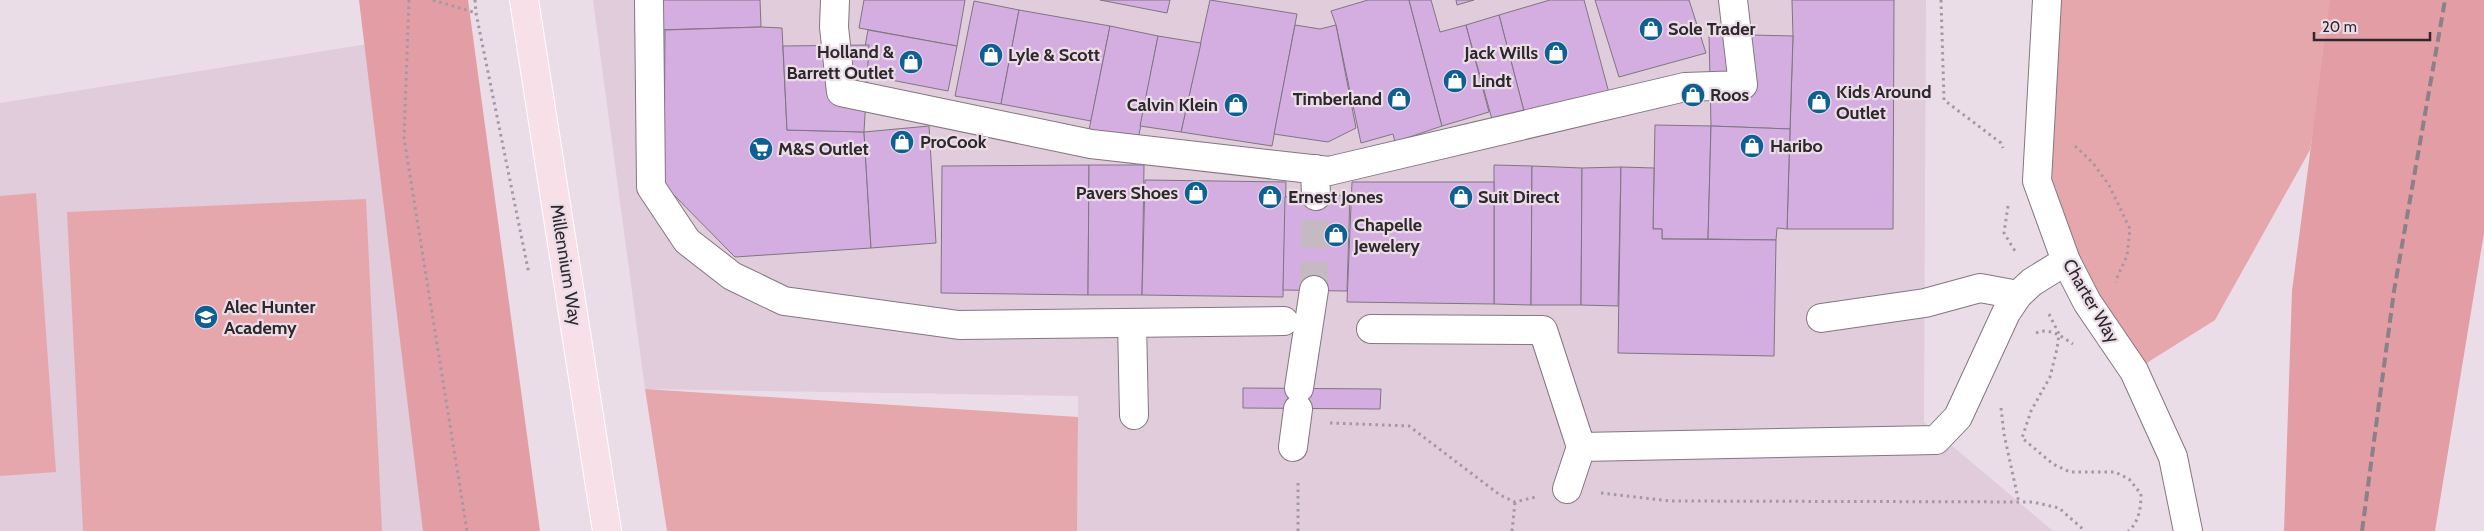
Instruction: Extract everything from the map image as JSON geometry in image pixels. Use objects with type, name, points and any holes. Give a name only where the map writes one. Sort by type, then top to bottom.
[{"type":"main road","name":"Millennium Way","points":[[524,0],[607,531]]},
{"type":"street","points":[[649,0],[651,187],[687,241],[732,276],[784,301],[959,325],[1284,321]]},
{"type":"street","points":[[835,0],[834,27],[841,92],[1091,144],[1329,171],[1685,87],[1743,85],[1732,0]]},
{"type":"street","name":"Charter Way","points":[[2047,0],[2037,181],[2066,261],[2087,302],[2134,371],[2174,458],[2188,531]]},
{"type":"street","points":[[1316,169],[1316,196]]},
{"type":"street","points":[[1581,447],[1936,440],[1958,417],[2006,313],[2018,295],[2032,282],[2066,261]]},
{"type":"street","points":[[1821,318],[1925,303],[1980,288],[2018,295]]},
{"type":"street","points":[[1294,447],[1298,398],[1314,290]]},
{"type":"street","points":[[1132,323],[1134,415]]},
{"type":"street","points":[[1371,329],[1543,330],[1581,447],[1567,489]]},
{"type":"path","points":[[409,0],[404,138],[466,531]]},
{"type":"path","points":[[433,0],[476,13]]},
{"type":"path","points":[[475,0],[476,13],[530,277]]},
{"type":"path","points":[[2059,334],[2087,302],[2113,286],[2126,256],[2130,229],[2109,185],[2093,162],[2072,144]]},
{"type":"path","points":[[2004,434],[2019,503],[2033,502],[2060,508],[2085,531]]},
{"type":"path","points":[[1294,447],[1298,462],[1298,531]]},
{"type":"path","points":[[1512,531],[1515,502]]},
{"type":"shaded area","points":[[359,0],[468,0],[540,531],[423,531]]},
{"type":"shaded area","points":[[593,0],[1926,0],[1924,422],[2053,531],[1077,531],[1078,396],[645,389]]},
{"type":"shaded area","points":[[2049,0],[2336,0],[2310,150],[2215,320],[2134,371],[2041,192]]},
{"type":"shaded area","points":[[2330,0],[2484,0],[2484,233],[2435,531],[2284,531],[2292,291]]},
{"type":"shaded area","name":"Alec Hunter Academy","points":[[380,42],[438,531],[0,531],[0,103]]},
{"type":"shaded area","points":[[36,193],[56,472],[0,476],[0,196]]},
{"type":"shaded area","points":[[366,199],[382,531],[83,531],[67,212]]},
{"type":"shaded area","points":[[645,389],[1078,417],[1077,531],[667,531]]},
{"type":"building","points":[[654,0],[760,0],[761,27],[655,30]]},
{"type":"building","points":[[864,0],[965,0],[957,46],[859,28]]},
{"type":"building","points":[[1100,0],[1170,0],[1167,13]]},
{"type":"building","points":[[1210,0],[1297,14],[1272,146],[1181,132]]},
{"type":"building","points":[[1368,0],[1409,0],[1442,126],[1395,142],[1393,134],[1361,143],[1336,25],[1331,11]]},
{"type":"building","points":[[1409,0],[1431,0],[1440,32],[1466,25],[1489,112],[1442,126]]},
{"type":"building","points":[[1456,0],[1474,0],[1457,5]]},
{"type":"building","points":[[1550,0],[1584,0],[1609,93],[1525,115],[1499,15]]},
{"type":"building","points":[[1595,0],[1689,0],[1706,53],[1619,77]]},
{"type":"building","points":[[1792,0],[1894,0],[1893,229],[1787,229],[1793,36]]},
{"type":"building","points":[[974,1],[1019,10],[1001,104],[955,96]]},
{"type":"building","points":[[1019,10],[1110,26],[1091,121],[1001,104]]},
{"type":"building","points":[[1499,15],[1525,115],[1493,123],[1466,25]]},
{"type":"building","points":[[1295,25],[1320,29],[1336,25],[1356,128],[1328,142],[1274,134]]},
{"type":"building","points":[[1110,26],[1158,36],[1138,140],[1089,130]]},
{"type":"building","points":[[782,28],[787,130],[864,132],[871,248],[735,257],[664,185],[665,30]]},
{"type":"building","points":[[868,30],[957,46],[948,91],[860,74]]},
{"type":"building","points":[[1709,34],[1793,36],[1790,129],[1711,126]]},
{"type":"building","points":[[1158,36],[1201,43],[1181,132],[1140,126]]},
{"type":"building","points":[[869,45],[864,132],[787,130],[783,46]]},
{"type":"building","points":[[1655,125],[1711,126],[1708,239],[1662,239],[1662,229],[1653,229]]},
{"type":"building","points":[[929,126],[936,243],[871,248],[864,132]]},
{"type":"building","points":[[1711,126],[1790,129],[1787,229],[1777,228],[1776,240],[1708,239]]},
{"type":"building","points":[[1089,165],[1088,295],[941,293],[942,166]]},
{"type":"building","points":[[1089,165],[1144,165],[1142,295],[1088,295]]},
{"type":"building","points":[[1494,165],[1532,166],[1531,305],[1494,304]]},
{"type":"building","points":[[1532,166],[1582,168],[1581,305],[1531,305]]},
{"type":"building","points":[[1621,167],[1618,306],[1581,305],[1582,168]]},
{"type":"building","points":[[1621,167],[1654,168],[1653,229],[1662,229],[1662,239],[1776,240],[1774,356],[1618,353]]},
{"type":"building","points":[[1145,180],[1286,182],[1283,297],[1142,295]]},
{"type":"building","points":[[1352,182],[1494,182],[1494,304],[1347,302]]},
{"type":"building","points":[[1350,195],[1347,291],[1283,290],[1285,197]]},
{"type":"building","points":[[1243,388],[1381,389],[1380,409],[1243,408]]},
{"type":"tunnel","points":[[1314,290],[1316,196]]},
{"type":"railway","points":[[2362,531],[2394,291],[2445,0]]},
{"type":"place","name":"Sole Trader","points":[[1651,29]]},
{"type":"place","name":"Jack Wills","points":[[1556,53]]},
{"type":"place","name":"Lyle & Scott","points":[[991,55]]},
{"type":"place","name":"Holland & Barrett Outlet","points":[[911,62]]},
{"type":"place","name":"Lindt","points":[[1455,81]]},
{"type":"place","name":"Roos","points":[[1693,95]]},
{"type":"place","name":"Timberland","points":[[1399,99]]},
{"type":"place","name":"Kids Around Outlet","points":[[1819,102]]},
{"type":"place","name":"Calvin Klein","points":[[1236,105]]},
{"type":"place","name":"ProCook","points":[[902,142]]},
{"type":"place","name":"Haribo","points":[[1752,146]]},
{"type":"place","name":"M&S Outlet","points":[[761,149]]},
{"type":"place","name":"Pavers Shoes","points":[[1196,193]]},
{"type":"place","name":"Ernest Jones","points":[[1270,197]]},
{"type":"place","name":"Suit Direct","points":[[1461,197]]},
{"type":"place","name":"Chapelle Jewelery","points":[[1336,235]]},
{"type":"place","name":"Alec Hunter Academy","points":[[206,317]]}]
